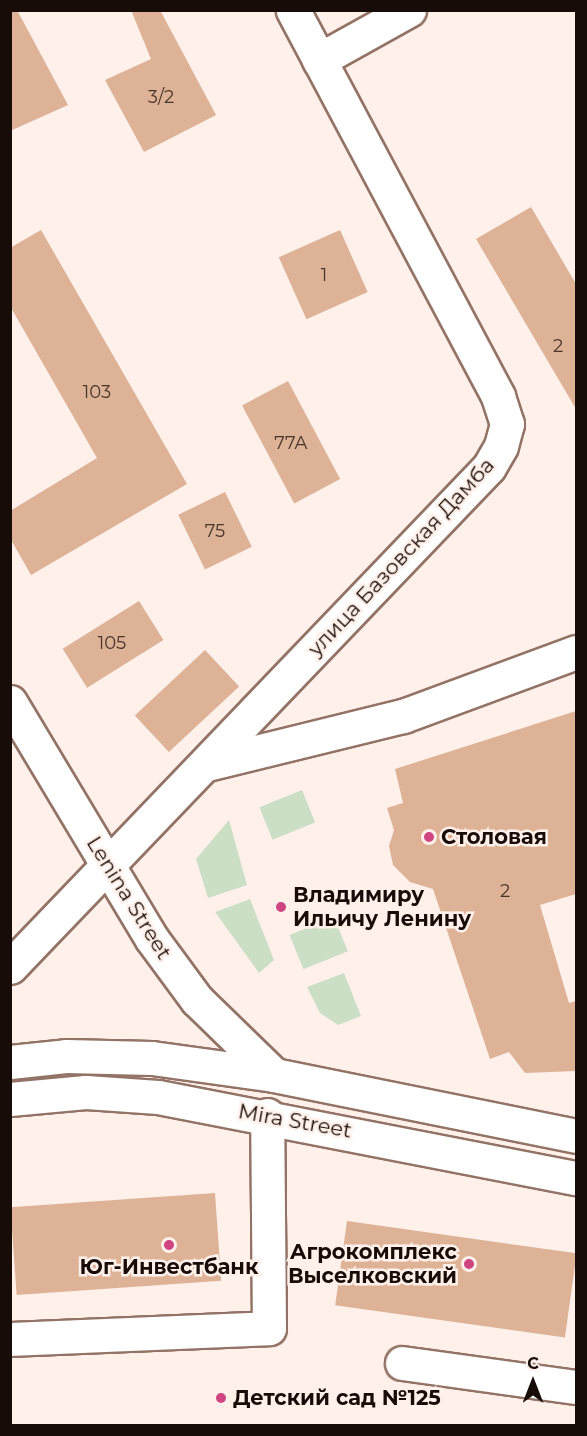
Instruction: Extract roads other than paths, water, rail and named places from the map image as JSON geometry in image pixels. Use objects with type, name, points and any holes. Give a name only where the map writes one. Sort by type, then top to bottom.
[{"type":"street","name":"улица Базовская Дамба","points":[[10,968],[489,467],[507,424],[498,396],[293,10]]},
{"type":"street","points":[[320,60],[409,10]]},
{"type":"street","points":[[207,764],[403,716],[576,652]]},
{"type":"street","name":"Lenina Street","points":[[10,702],[107,866],[197,1000],[273,1075]]},
{"type":"street","name":"Mira Street","points":[[10,1062],[66,1056],[152,1058],[273,1075],[576,1136]]},
{"type":"street","name":"Mira Street","points":[[10,1099],[86,1092],[159,1097],[267,1115],[576,1178]]},
{"type":"street","points":[[10,1339],[268,1328],[267,1115]]},
{"type":"street","points":[[402,1363],[576,1387]]},
{"type":"place","name":"Столовая","points":[[429,837]]},
{"type":"place","name":"Владимиру Ильичу Ленину","points":[[281,907]]},
{"type":"place","name":"Юг-Инвестбанк","points":[[169,1245]]},
{"type":"place","name":"Агрокомплекс Выселковский","points":[[469,1264]]},
{"type":"place","name":"Детский сад №125","points":[[221,1398]]}]
